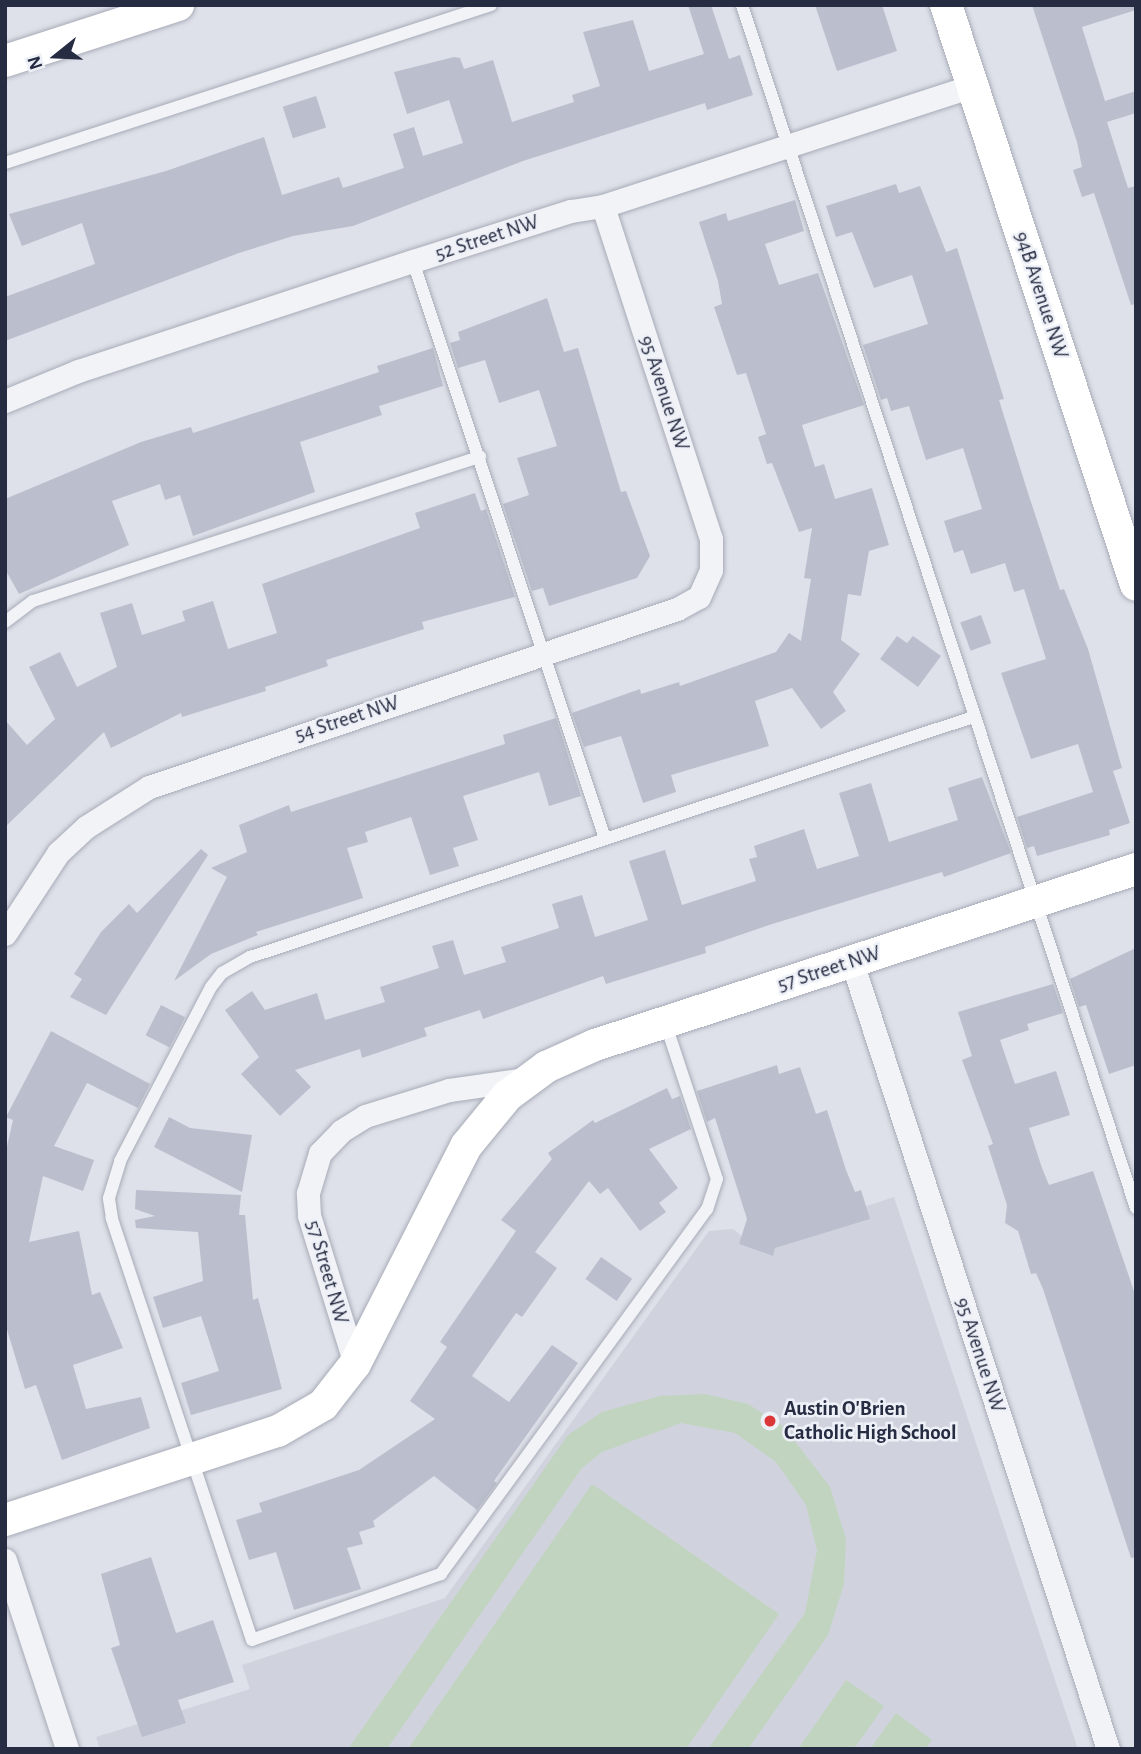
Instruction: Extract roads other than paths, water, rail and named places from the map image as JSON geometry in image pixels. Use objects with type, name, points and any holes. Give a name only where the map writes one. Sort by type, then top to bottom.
[{"type":"street","points":[[5,61],[178,5]]},
{"type":"street","name":"94B Avenue NW","points":[[946,5],[1136,585]]},
{"type":"street","points":[[5,75],[133,20]]},
{"type":"street","name":"52 Street NW","points":[[5,401],[78,371],[413,261],[570,211],[603,206],[972,86]]},
{"type":"street","name":"95 Avenue NW","points":[[603,206],[711,539],[708,582]]},
{"type":"street","name":"54 Street NW","points":[[5,934],[19,908],[58,853],[86,827],[149,787],[687,606],[708,582]]},
{"type":"street","name":"57 Street NW","points":[[355,1364],[309,1215],[308,1193],[320,1153],[341,1131],[365,1116],[449,1090],[527,1079],[583,1050],[1136,869]]},
{"type":"street","name":"95 Avenue NW","points":[[852,962],[1108,1749]]},
{"type":"street","name":"57 Street NW","points":[[5,1520],[295,1424],[332,1396],[355,1364],[466,1146],[527,1079]]},
{"type":"street","points":[[5,1560],[67,1749]]},
{"type":"lane","points":[[5,163],[491,5]]},
{"type":"lane","points":[[742,5],[1136,1208]]},
{"type":"lane","points":[[413,261],[604,836]]},
{"type":"lane","points":[[5,622],[33,601],[480,457]]},
{"type":"lane","points":[[665,1023],[717,1180],[711,1201],[441,1574],[251,1640],[109,1198],[120,1161],[211,987],[222,973],[250,957],[604,836],[973,717]]},
{"type":"place","name":"Austin O'Brien Catholic High School","points":[[770,1421]]}]
